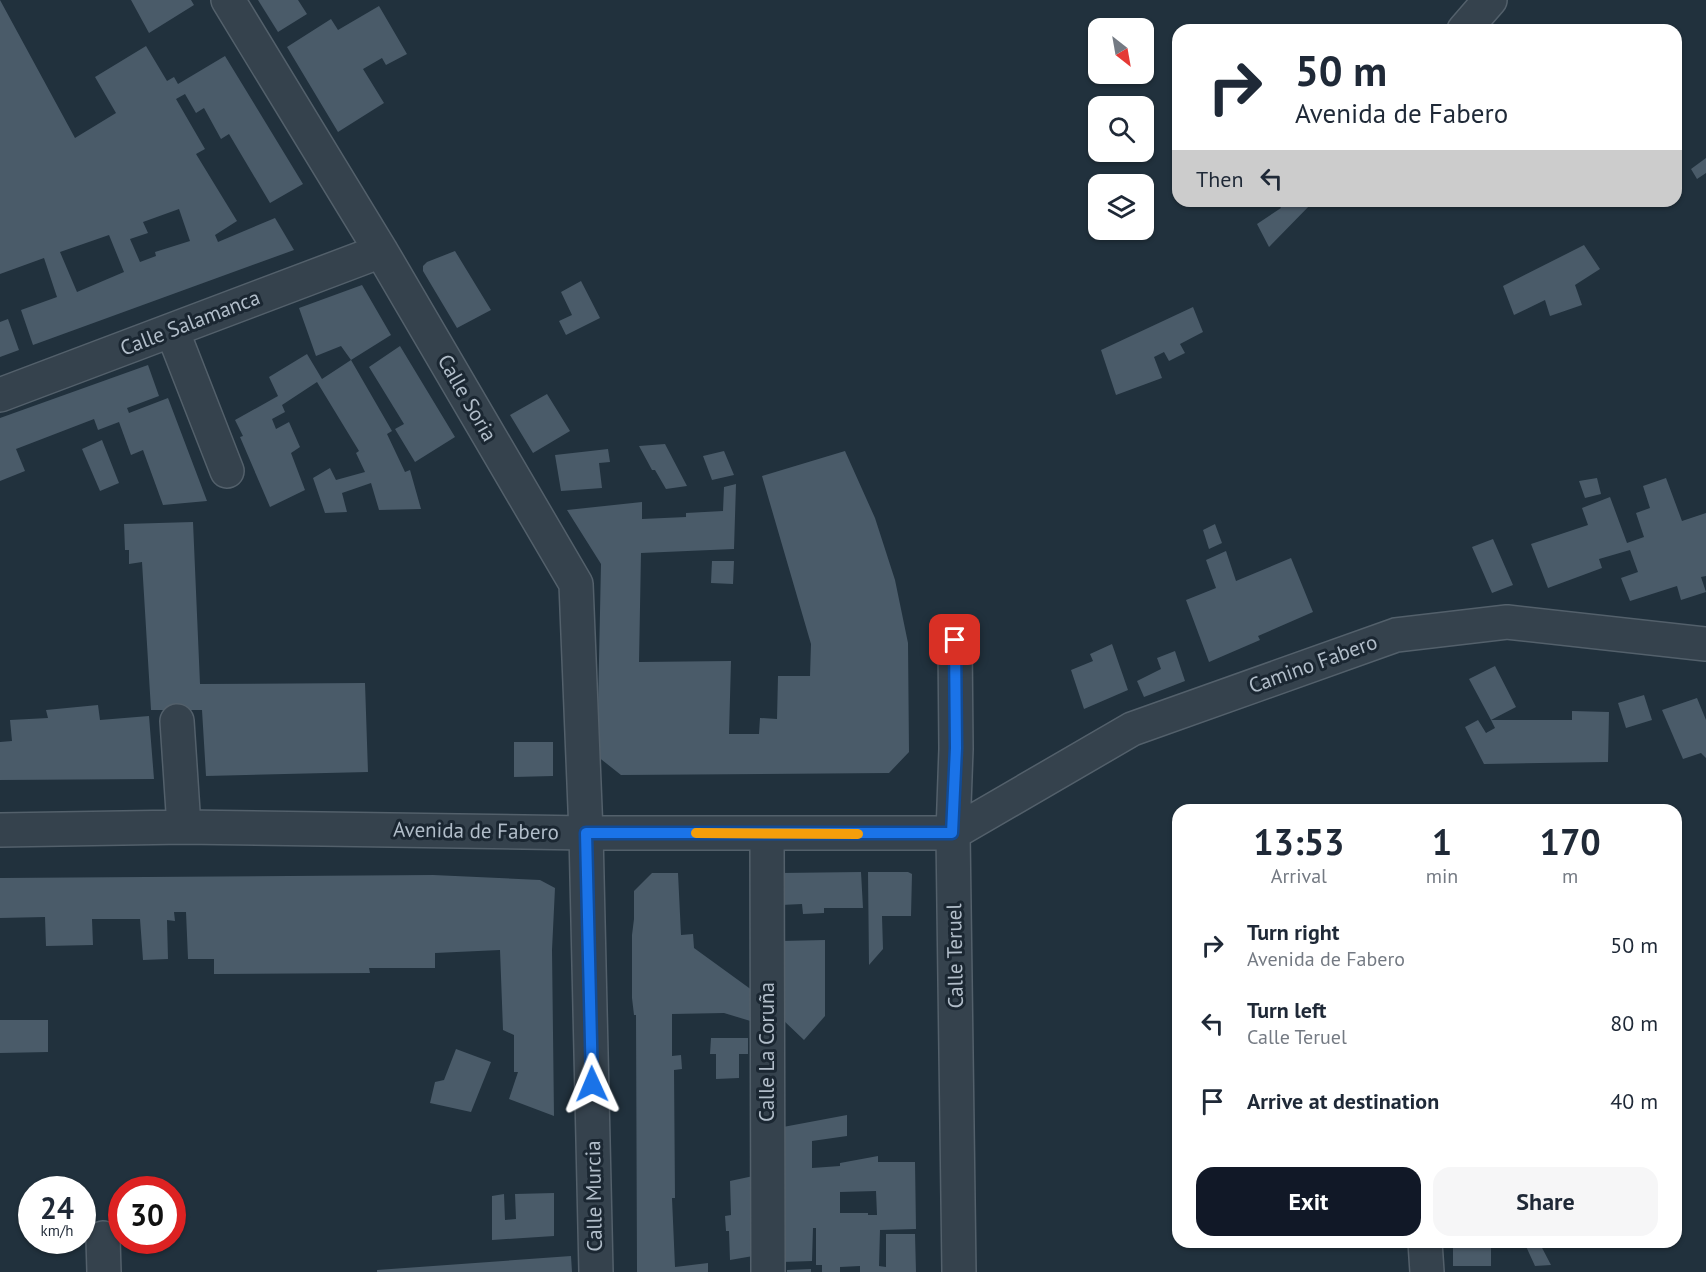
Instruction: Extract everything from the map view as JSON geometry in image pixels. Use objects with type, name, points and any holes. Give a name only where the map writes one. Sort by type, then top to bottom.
[{"type":"street","name":"Calle Soria","points":[[228,0],[381,251],[576,584],[586,833]]},
{"type":"street","points":[[1469,24],[1490,0]]},
{"type":"street","name":"Calle Salamanca","points":[[0,395],[381,251]]},
{"type":"street","points":[[172,330],[227,471]]},
{"type":"street","name":"Camino Fabero","points":[[952,833],[1132,729],[1396,635],[1507,622],[1706,644]]},
{"type":"street","name":"Calle Teruel","points":[[955,640],[956,748],[952,833],[959,1272]]},
{"type":"street","points":[[177,721],[184,827]]},
{"type":"street","name":"Avenida de Fabero","points":[[0,830],[184,827],[586,833],[952,833]]},
{"type":"street","name":"Calle Murcia","points":[[586,833],[596,1272]]},
{"type":"street","name":"Calle La Coruña","points":[[767,833],[768,1272]]},
{"type":"street","points":[[103,1239],[104,1272]]},
{"type":"street","points":[[1425,1248],[1427,1272]]},
{"type":"building","points":[[0,0],[75,138],[116,113],[95,77],[146,46],[167,81],[174,77],[178,84],[225,56],[303,184],[270,203],[229,134],[221,139],[204,108],[196,113],[185,94],[176,99],[205,149],[196,154],[237,221],[215,235],[218,242],[275,218],[294,250],[33,345],[21,310],[57,297],[44,258],[0,274]],"holes":[[[179,209],[190,241],[155,252],[156,256],[140,262],[130,239],[148,233],[143,222]],[[109,235],[124,272],[77,292],[60,252]]]},
{"type":"building","points":[[131,0],[191,0],[194,5],[149,33]]},
{"type":"building","points":[[258,0],[298,0],[307,14],[278,32]]},
{"type":"building","points":[[379,6],[407,54],[386,65],[382,58],[363,69],[384,103],[338,132],[287,47],[331,19],[338,30]]},
{"type":"building","points":[[1706,158],[1706,173],[1697,179],[1691,169]]},
{"type":"building","points":[[1308,207],[1269,247],[1257,224],[1281,208]]},
{"type":"building","points":[[1584,245],[1600,269],[1575,285],[1582,305],[1550,316],[1545,300],[1514,315],[1503,286]]},
{"type":"building","points":[[455,251],[491,310],[457,328],[423,271],[423,266],[427,262]]},
{"type":"building","points":[[581,281],[600,318],[566,335],[559,321],[572,315],[561,292]]},
{"type":"building","points":[[362,285],[391,335],[351,360],[341,346],[316,356],[299,308]]},
{"type":"building","points":[[1193,307],[1203,332],[1180,344],[1185,353],[1169,361],[1164,352],[1154,357],[1162,378],[1116,395],[1101,350]]},
{"type":"building","points":[[8,319],[19,350],[0,357],[0,322]]},
{"type":"building","points":[[400,346],[455,437],[415,462],[395,429],[404,424],[369,367]]},
{"type":"building","points":[[307,354],[322,379],[351,360],[392,431],[387,434],[405,472],[410,470],[421,509],[379,510],[371,483],[342,493],[347,512],[325,513],[313,478],[330,468],[336,480],[365,472],[356,453],[359,451],[317,382],[282,405],[285,412],[272,419],[276,429],[289,422],[300,447],[291,453],[305,490],[270,507],[235,420],[278,396],[269,377]]},
{"type":"building","points":[[148,365],[159,396],[127,408],[129,413],[168,398],[207,501],[163,505],[143,450],[131,455],[119,422],[98,430],[94,419],[16,449],[25,471],[0,481],[0,418]]},
{"type":"building","points":[[547,394],[570,431],[533,453],[510,415]]},
{"type":"building","points":[[102,440],[119,483],[100,491],[82,449]]},
{"type":"building","points":[[665,444],[687,486],[666,489],[639,446]]},
{"type":"building","points":[[608,449],[610,462],[599,463],[602,488],[561,491],[555,455]]},
{"type":"building","points":[[724,451],[734,475],[712,480],[703,456]]},
{"type":"building","points":[[845,451],[875,518],[895,580],[908,643],[909,752],[889,773],[621,775],[597,756],[601,564],[567,510],[642,502],[642,519],[686,517],[686,513],[723,511],[724,487],[736,484],[734,549],[641,553],[639,662],[731,661],[729,734],[759,734],[760,718],[777,719],[778,676],[810,676],[811,644],[762,476]]},
{"type":"building","points":[[1597,478],[1601,494],[1585,498],[1579,481]]},
{"type":"building","points":[[1666,478],[1682,521],[1706,513],[1706,576],[1701,577],[1706,592],[1681,600],[1677,586],[1630,601],[1621,578],[1638,572],[1630,550],[1599,559],[1602,568],[1548,588],[1531,544],[1588,525],[1582,508],[1610,497],[1627,543],[1644,537],[1636,513],[1650,508],[1643,486]]},
{"type":"building","points":[[193,522],[200,684],[365,683],[368,772],[206,776],[202,710],[151,710],[142,562],[129,564],[129,550],[125,550],[124,524]]},
{"type":"building","points":[[1215,524],[1222,543],[1209,549],[1203,530]]},
{"type":"building","points":[[1493,539],[1513,585],[1492,593],[1472,547]]},
{"type":"building","points":[[1226,551],[1236,581],[1291,558],[1313,612],[1258,636],[1260,640],[1209,662],[1186,600],[1216,588],[1206,560]]},
{"type":"building","points":[[712,561],[734,561],[733,584],[711,583]]},
{"type":"building","points":[[1112,644],[1128,690],[1084,709],[1071,670],[1093,661],[1090,654]]},
{"type":"building","points":[[1175,651],[1185,681],[1144,697],[1137,681],[1161,669],[1157,658]]},
{"type":"building","points":[[1495,666],[1516,707],[1491,720],[1469,679]]},
{"type":"building","points":[[1644,695],[1652,720],[1626,728],[1618,703]]},
{"type":"building","points":[[1697,698],[1706,720],[1706,758],[1701,753],[1683,759],[1662,710]]},
{"type":"building","points":[[98,705],[100,720],[149,716],[154,779],[0,780],[0,742],[12,741],[10,720],[48,718],[46,710]]},
{"type":"building","points":[[1572,711],[1609,712],[1608,762],[1484,764],[1465,727],[1478,720],[1486,733],[1495,728],[1491,720],[1572,720]]},
{"type":"building","points":[[514,742],[553,742],[553,776],[514,777]]},
{"type":"building","points":[[861,872],[863,908],[824,908],[824,913],[803,914],[802,904],[781,905],[780,873]]},
{"type":"building","points":[[868,872],[908,872],[912,874],[911,916],[882,916],[883,949],[869,965]]},
{"type":"building","points":[[652,873],[678,873],[681,935],[693,934],[694,948],[756,993],[757,1023],[724,1013],[672,1014],[672,1056],[681,1055],[682,1069],[674,1070],[675,1198],[672,1198],[675,1267],[708,1263],[708,1272],[637,1272],[636,1015],[634,1015],[632,998],[632,935],[634,891]]},
{"type":"building","points":[[433,875],[540,880],[555,888],[552,950],[554,1116],[509,1099],[518,1072],[514,1072],[514,1035],[503,1030],[500,950],[435,953],[435,968],[369,968],[370,973],[214,974],[214,959],[188,959],[186,912],[174,912],[175,921],[167,920],[168,959],[143,960],[140,919],[92,919],[93,945],[46,946],[45,917],[0,918],[0,878]]},
{"type":"building","points":[[825,940],[825,1016],[804,1040],[782,1019],[781,941]]},
{"type":"building","points":[[0,1020],[48,1020],[48,1052],[0,1053]]},
{"type":"building","points":[[711,1038],[748,1038],[748,1054],[739,1054],[739,1078],[716,1079],[716,1054],[710,1054]]},
{"type":"building","points":[[456,1049],[491,1062],[471,1112],[430,1103],[435,1082],[444,1080]]},
{"type":"building","points":[[847,1115],[847,1136],[812,1141],[812,1168],[840,1166],[840,1163],[878,1156],[878,1162],[915,1162],[916,1229],[880,1230],[879,1266],[886,1267],[886,1234],[915,1234],[916,1272],[860,1272],[860,1266],[840,1267],[840,1272],[822,1272],[822,1265],[816,1265],[816,1228],[813,1228],[812,1261],[782,1262],[783,1127]],"holes":[[[876,1191],[877,1215],[840,1213],[840,1192]]]},
{"type":"building","points":[[758,1175],[759,1255],[730,1260],[729,1231],[726,1231],[725,1216],[731,1215],[730,1181]]},
{"type":"building","points":[[554,1193],[554,1236],[492,1240],[492,1196],[504,1194],[505,1220],[516,1219],[515,1194]]},
{"type":"building","points":[[1453,1248],[1491,1248],[1491,1266],[1453,1266]]},
{"type":"building","points":[[1527,1248],[1542,1248],[1551,1265],[1535,1266]]},
{"type":"building","points":[[571,1256],[572,1272],[377,1272],[377,1270]]},
{"type":"building","points":[[811,1269],[811,1272],[787,1272],[787,1270]]},
{"type":"slow traffic","points":[[696,833],[858,834]]},
{"type":"route","points":[[592,1084],[586,833],[952,833],[956,748],[955,640]]}]
